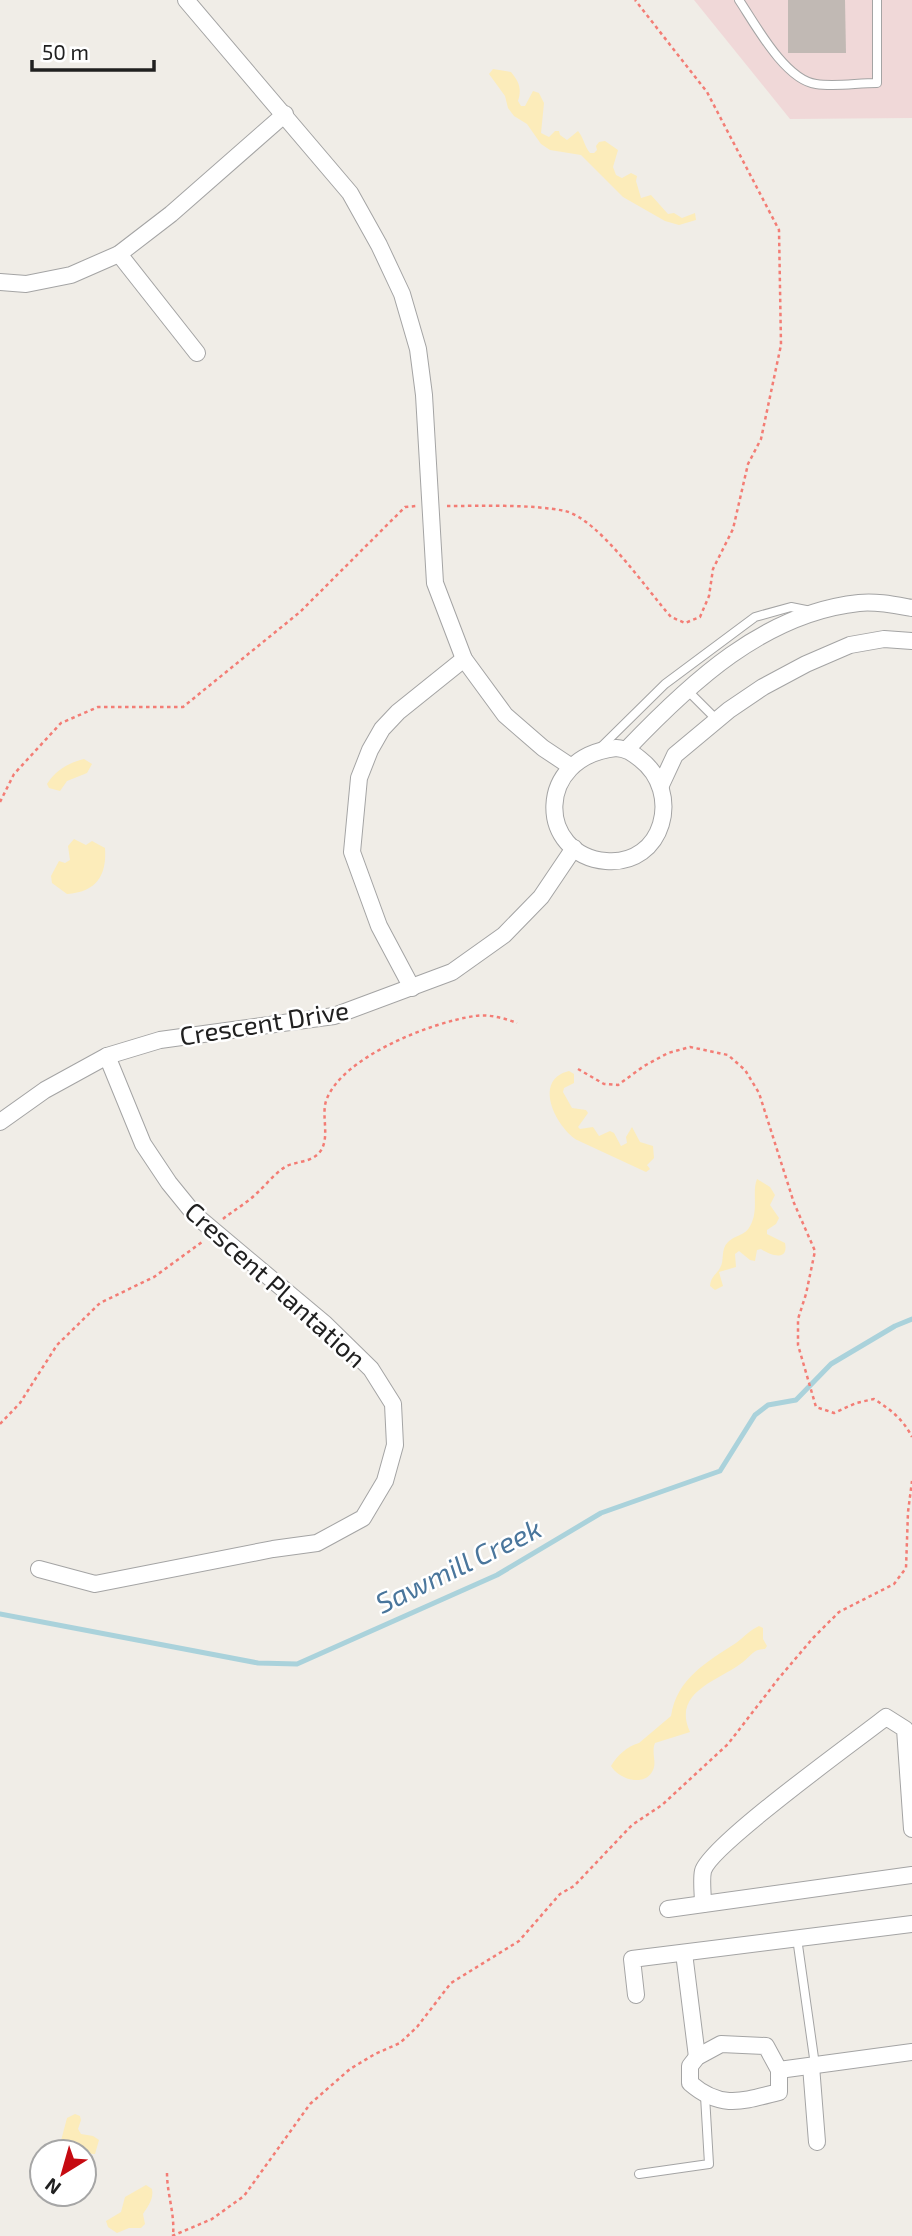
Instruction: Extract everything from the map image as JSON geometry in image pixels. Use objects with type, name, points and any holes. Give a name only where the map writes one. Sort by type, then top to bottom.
[{"type":"street","points":[[186,0],[350,193],[379,245],[402,294],[418,349],[424,395],[435,583],[464,659],[505,715],[543,748],[570,766]]},
{"type":"street","points":[[0,282],[26,284],[71,275],[119,254],[171,214],[285,114]]},
{"type":"street","points":[[119,254],[197,353]]},
{"type":"street","points":[[627,749],[654,773],[661,785],[665,803],[663,821],[655,837],[642,851],[626,859],[608,861],[590,858],[574,848],[562,834],[555,817],[554,799],[559,781],[570,766],[583,756],[598,750],[627,749],[705,672],[753,641],[794,620],[834,607],[862,603],[912,608]]},
{"type":"street","points":[[661,785],[676,755],[717,720],[763,687],[850,645],[884,639],[912,641]]},
{"type":"street","points":[[412,988],[379,926],[352,852],[359,778],[370,750],[398,712],[464,659]]},
{"type":"street","name":"Crescent Drive","points":[[0,1122],[46,1090],[107,1056],[160,1040],[334,1016],[452,972],[504,935],[541,897],[574,848]]},
{"type":"street","name":"Crescent Plantation","points":[[40,1569],[95,1584],[317,1543],[363,1518],[386,1481],[395,1446],[393,1404],[371,1369],[325,1324],[195,1214],[169,1183],[143,1143],[107,1056]]},
{"type":"street","points":[[703,1904],[703,1870],[715,1853],[886,1717],[905,1730],[912,1829]]},
{"type":"street","points":[[668,1909],[912,1875]]},
{"type":"street","points":[[636,1995],[632,1959],[912,1924]]},
{"type":"street","points":[[684,1953],[696,2057]]},
{"type":"street","points":[[721,2044],[766,2046],[779,2070],[779,2091],[738,2102],[705,2096],[691,2083],[690,2066],[696,2057],[721,2044]]},
{"type":"street","points":[[779,2070],[912,2052]]},
{"type":"street","points":[[813,2065],[817,2142]]},
{"type":"lane","points":[[739,0],[776,56],[795,73],[814,84],[877,83],[877,0]]},
{"type":"lane","points":[[598,750],[665,684],[755,617],[791,607],[817,612]]},
{"type":"lane","points":[[687,690],[717,720]]},
{"type":"lane","points":[[797,1938],[813,2065]]},
{"type":"lane","points":[[639,2174],[709,2164],[705,2096]]},
{"type":"path","points":[[0,802],[14,774],[61,723],[98,707],[183,707],[300,612],[405,506],[505,506],[568,512],[606,537],[671,617],[685,624],[700,617],[709,596],[713,569],[733,529],[748,464],[761,439],[781,345],[779,230],[708,92],[635,0]]},
{"type":"path","points":[[0,1424],[20,1403],[57,1345],[100,1303],[154,1277],[200,1243],[286,1166],[305,1161],[318,1153],[325,1139],[326,1101],[339,1078],[354,1065],[382,1048],[422,1031],[476,1016],[502,1017],[517,1023]]},
{"type":"path","points":[[578,1069],[604,1084],[618,1085],[668,1053],[690,1047],[728,1055],[746,1070],[759,1093],[794,1203],[815,1251],[798,1319],[798,1345],[816,1407],[834,1413],[856,1403],[874,1399],[905,1422],[912,1437]]},
{"type":"path","points":[[172,2235],[212,2219],[244,2196],[310,2104],[350,2069],[400,2043],[451,1983],[519,1941],[560,1894],[574,1886],[632,1825],[662,1805],[728,1744],[796,1658],[839,1612],[894,1584],[906,1568],[906,1536],[912,1481]]},
{"type":"path","points":[[167,2173],[167,2192],[174,2223],[172,2235]]},
{"type":"shaded area","points":[[694,0],[912,0],[912,118],[790,119]]},
{"type":"sand","points":[[493,69],[511,72],[519,85],[518,101],[521,106],[525,106],[533,91],[539,93],[544,103],[541,133],[549,137],[559,131],[567,140],[578,131],[590,153],[597,150],[599,142],[605,141],[618,150],[613,167],[616,175],[622,178],[631,173],[637,176],[641,198],[651,195],[668,214],[674,213],[682,218],[695,213],[696,220],[679,225],[665,221],[623,197],[581,155],[550,150],[541,144],[527,124],[514,116],[508,108],[505,96],[489,74]]},
{"type":"sand","points":[[84,759],[92,764],[87,773],[67,781],[60,791],[49,788],[47,784],[58,771]]},
{"type":"sand","points":[[74,839],[86,845],[92,841],[105,848],[104,867],[98,881],[92,886],[67,894],[52,883],[51,876],[59,861],[65,863],[70,860],[68,846]]},
{"type":"sand","points":[[569,1071],[574,1074],[574,1083],[564,1088],[563,1092],[572,1108],[586,1110],[588,1113],[578,1127],[593,1127],[599,1136],[610,1131],[621,1146],[627,1143],[626,1137],[632,1127],[640,1142],[653,1146],[654,1158],[647,1165],[650,1169],[646,1172],[569,1134],[555,1115],[550,1093],[558,1076]]},
{"type":"sand","points":[[757,1179],[770,1187],[775,1195],[770,1205],[779,1218],[776,1224],[767,1230],[767,1234],[785,1243],[784,1253],[778,1255],[757,1250],[755,1261],[739,1251],[735,1254],[736,1267],[719,1272],[723,1286],[715,1290],[710,1286],[721,1265],[726,1245],[747,1230],[752,1222]]},
{"type":"sand","points":[[759,1626],[763,1628],[763,1639],[767,1646],[765,1649],[755,1652],[701,1688],[687,1706],[686,1718],[690,1732],[655,1743],[654,1767],[649,1776],[632,1780],[614,1771],[611,1766],[619,1755],[639,1743],[671,1716],[680,1691],[695,1672]]},
{"type":"sand","points":[[75,2114],[80,2116],[78,2129],[81,2134],[96,2138],[62,2138],[67,2118]]},
{"type":"sand","points":[[146,2185],[152,2189],[152,2196],[143,2214],[145,2224],[141,2228],[129,2228],[117,2233],[108,2227],[106,2221],[121,2212],[125,2197]]},
{"type":"building","points":[[788,0],[845,0],[846,53],[788,53]]},
{"type":"waterway","name":"Sawmill Creek","points":[[0,1614],[258,1663],[297,1664],[497,1575],[601,1513],[720,1471],[755,1415],[768,1405],[796,1400],[831,1364],[895,1326],[912,1319]]}]
